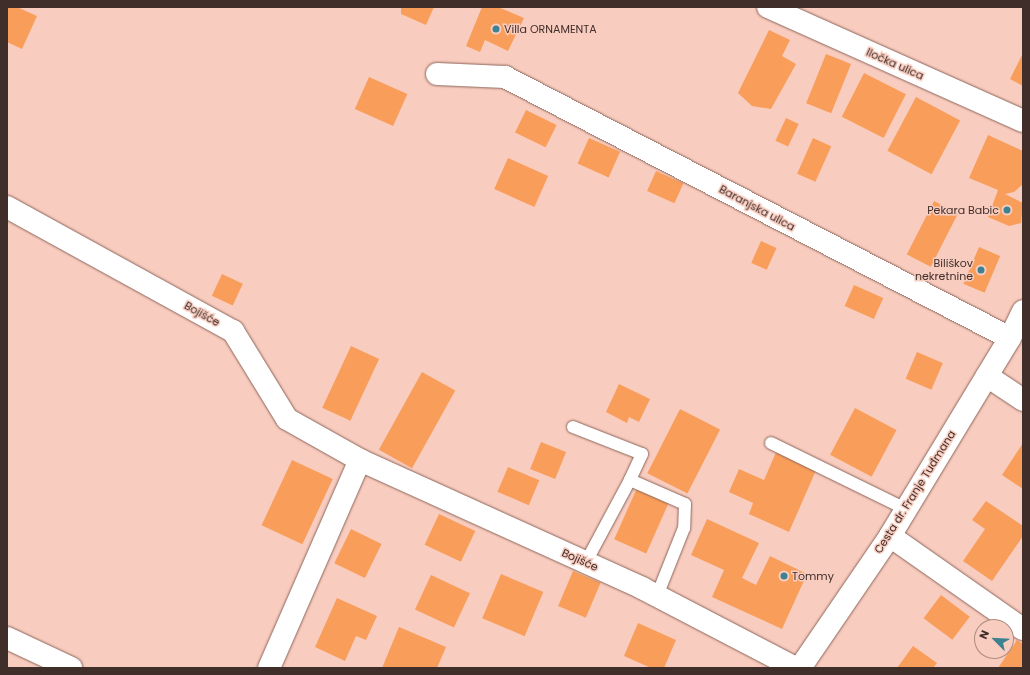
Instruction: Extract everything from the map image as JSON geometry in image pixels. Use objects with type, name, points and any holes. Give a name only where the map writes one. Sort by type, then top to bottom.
[{"type":"street","name":"Iločka ulica","points":[[768,7],[1023,121]]},
{"type":"street","name":"Baranjska ulica","points":[[437,74],[504,77],[1010,338]]},
{"type":"street","name":"Bojišće","points":[[7,207],[233,331],[287,419],[360,460],[586,562],[657,596],[796,668]]},
{"type":"street","name":"Cesta dr. Franje Tuđmana","points":[[800,668],[890,536],[1010,338],[1023,311]]},
{"type":"street","points":[[987,376],[1023,400]]},
{"type":"street","points":[[269,668],[360,460]]},
{"type":"street","points":[[890,536],[1023,629]]},
{"type":"street","points":[[7,638],[71,668]]},
{"type":"lane","points":[[573,427],[642,454],[630,480],[586,562]]},
{"type":"lane","points":[[771,444],[906,509]]},
{"type":"lane","points":[[630,480],[684,504],[684,528],[657,596]]},
{"type":"building","points":[[7,7],[17,7],[37,16],[22,49],[7,42]]},
{"type":"building","points":[[401,7],[434,7],[426,25],[401,14]]},
{"type":"building","name":"Villa ORNAMENTA","points":[[482,7],[498,7],[524,18],[508,51],[485,40],[480,52],[466,46]]},
{"type":"building","points":[[769,30],[790,40],[782,56],[796,64],[771,109],[752,106],[738,93]]},
{"type":"building","points":[[1023,53],[1023,86],[1010,79]]},
{"type":"building","points":[[826,54],[851,64],[831,113],[806,103]]},
{"type":"building","points":[[864,73],[906,94],[884,138],[842,117]]},
{"type":"building","points":[[369,77],[407,94],[393,126],[355,109]]},
{"type":"building","points":[[916,97],[960,120],[932,174],[887,151]]},
{"type":"building","points":[[526,110],[557,125],[546,147],[515,132]]},
{"type":"building","points":[[786,118],[799,124],[788,147],[775,141]]},
{"type":"building","points":[[988,135],[1023,151],[1023,184],[1014,192],[1005,194],[1023,203],[1021,223],[1009,226],[988,217],[998,190],[969,178]]},
{"type":"building","points":[[589,138],[620,152],[609,177],[578,164]]},
{"type":"building","points":[[813,138],[831,146],[815,182],[797,174]]},
{"type":"building","points":[[508,158],[548,176],[534,207],[494,189]]},
{"type":"building","points":[[656,171],[683,183],[674,203],[647,191]]},
{"type":"building","points":[[934,201],[958,213],[931,267],[907,254]]},
{"type":"building","points":[[761,241],[777,248],[767,270],[751,263]]},
{"type":"building","name":"Biliškov nekretnine","points":[[979,247],[1000,256],[985,293],[963,284]]},
{"type":"building","points":[[222,274],[243,284],[233,305],[212,296]]},
{"type":"building","points":[[854,285],[883,298],[874,319],[845,306]]},
{"type":"building","points":[[351,346],[379,359],[350,421],[322,408]]},
{"type":"building","points":[[917,352],[943,363],[931,390],[906,379]]},
{"type":"building","points":[[422,372],[455,390],[412,468],[379,450]]},
{"type":"building","points":[[619,384],[650,399],[639,422],[629,417],[627,423],[606,412]]},
{"type":"building","points":[[855,408],[896,430],[872,477],[830,455]]},
{"type":"building","points":[[680,409],[720,429],[687,494],[647,473]]},
{"type":"building","points":[[541,442],[566,452],[555,479],[530,469]]},
{"type":"building","points":[[1023,443],[1023,489],[1002,475]]},
{"type":"building","points":[[777,450],[817,468],[789,532],[749,514],[753,503],[729,492],[739,469],[764,480]]},
{"type":"building","points":[[292,460],[333,479],[302,544],[262,525]]},
{"type":"building","points":[[508,467],[539,480],[529,505],[497,492]]},
{"type":"building","points":[[637,488],[669,502],[646,553],[614,539]]},
{"type":"building","points":[[986,501],[1023,526],[1023,536],[992,581],[963,561],[985,529],[972,520]]},
{"type":"building","points":[[439,514],[475,531],[461,562],[425,545]]},
{"type":"building","name":"Tommy","points":[[707,519],[759,543],[742,578],[756,585],[770,556],[807,574],[782,629],[712,597],[724,570],[691,555]]},
{"type":"building","points":[[351,529],[382,544],[365,578],[334,563]]},
{"type":"building","points":[[573,571],[601,583],[586,618],[558,606]]},
{"type":"building","points":[[501,574],[543,592],[525,636],[482,618]]},
{"type":"building","points":[[431,575],[470,593],[454,628],[415,609]]},
{"type":"building","points":[[941,595],[970,617],[952,640],[924,618]]},
{"type":"building","points":[[337,598],[377,616],[366,640],[356,636],[345,661],[315,647]]},
{"type":"building","points":[[638,623],[676,640],[664,668],[651,668],[624,656]]},
{"type":"building","points":[[399,627],[446,647],[437,668],[382,668]]},
{"type":"building","points":[[1017,640],[1023,644],[1023,668],[998,668],[1004,659],[1014,659],[1014,644]]},
{"type":"building","points":[[913,646],[937,663],[933,668],[897,668]]},
{"type":"place","name":"Villa ORNAMENTA","points":[[496,29]]},
{"type":"place","name":"Pekara Babic","points":[[1007,210]]},
{"type":"place","name":"Biliškov nekretnine","points":[[981,270]]},
{"type":"place","name":"Tommy","points":[[784,576]]}]
